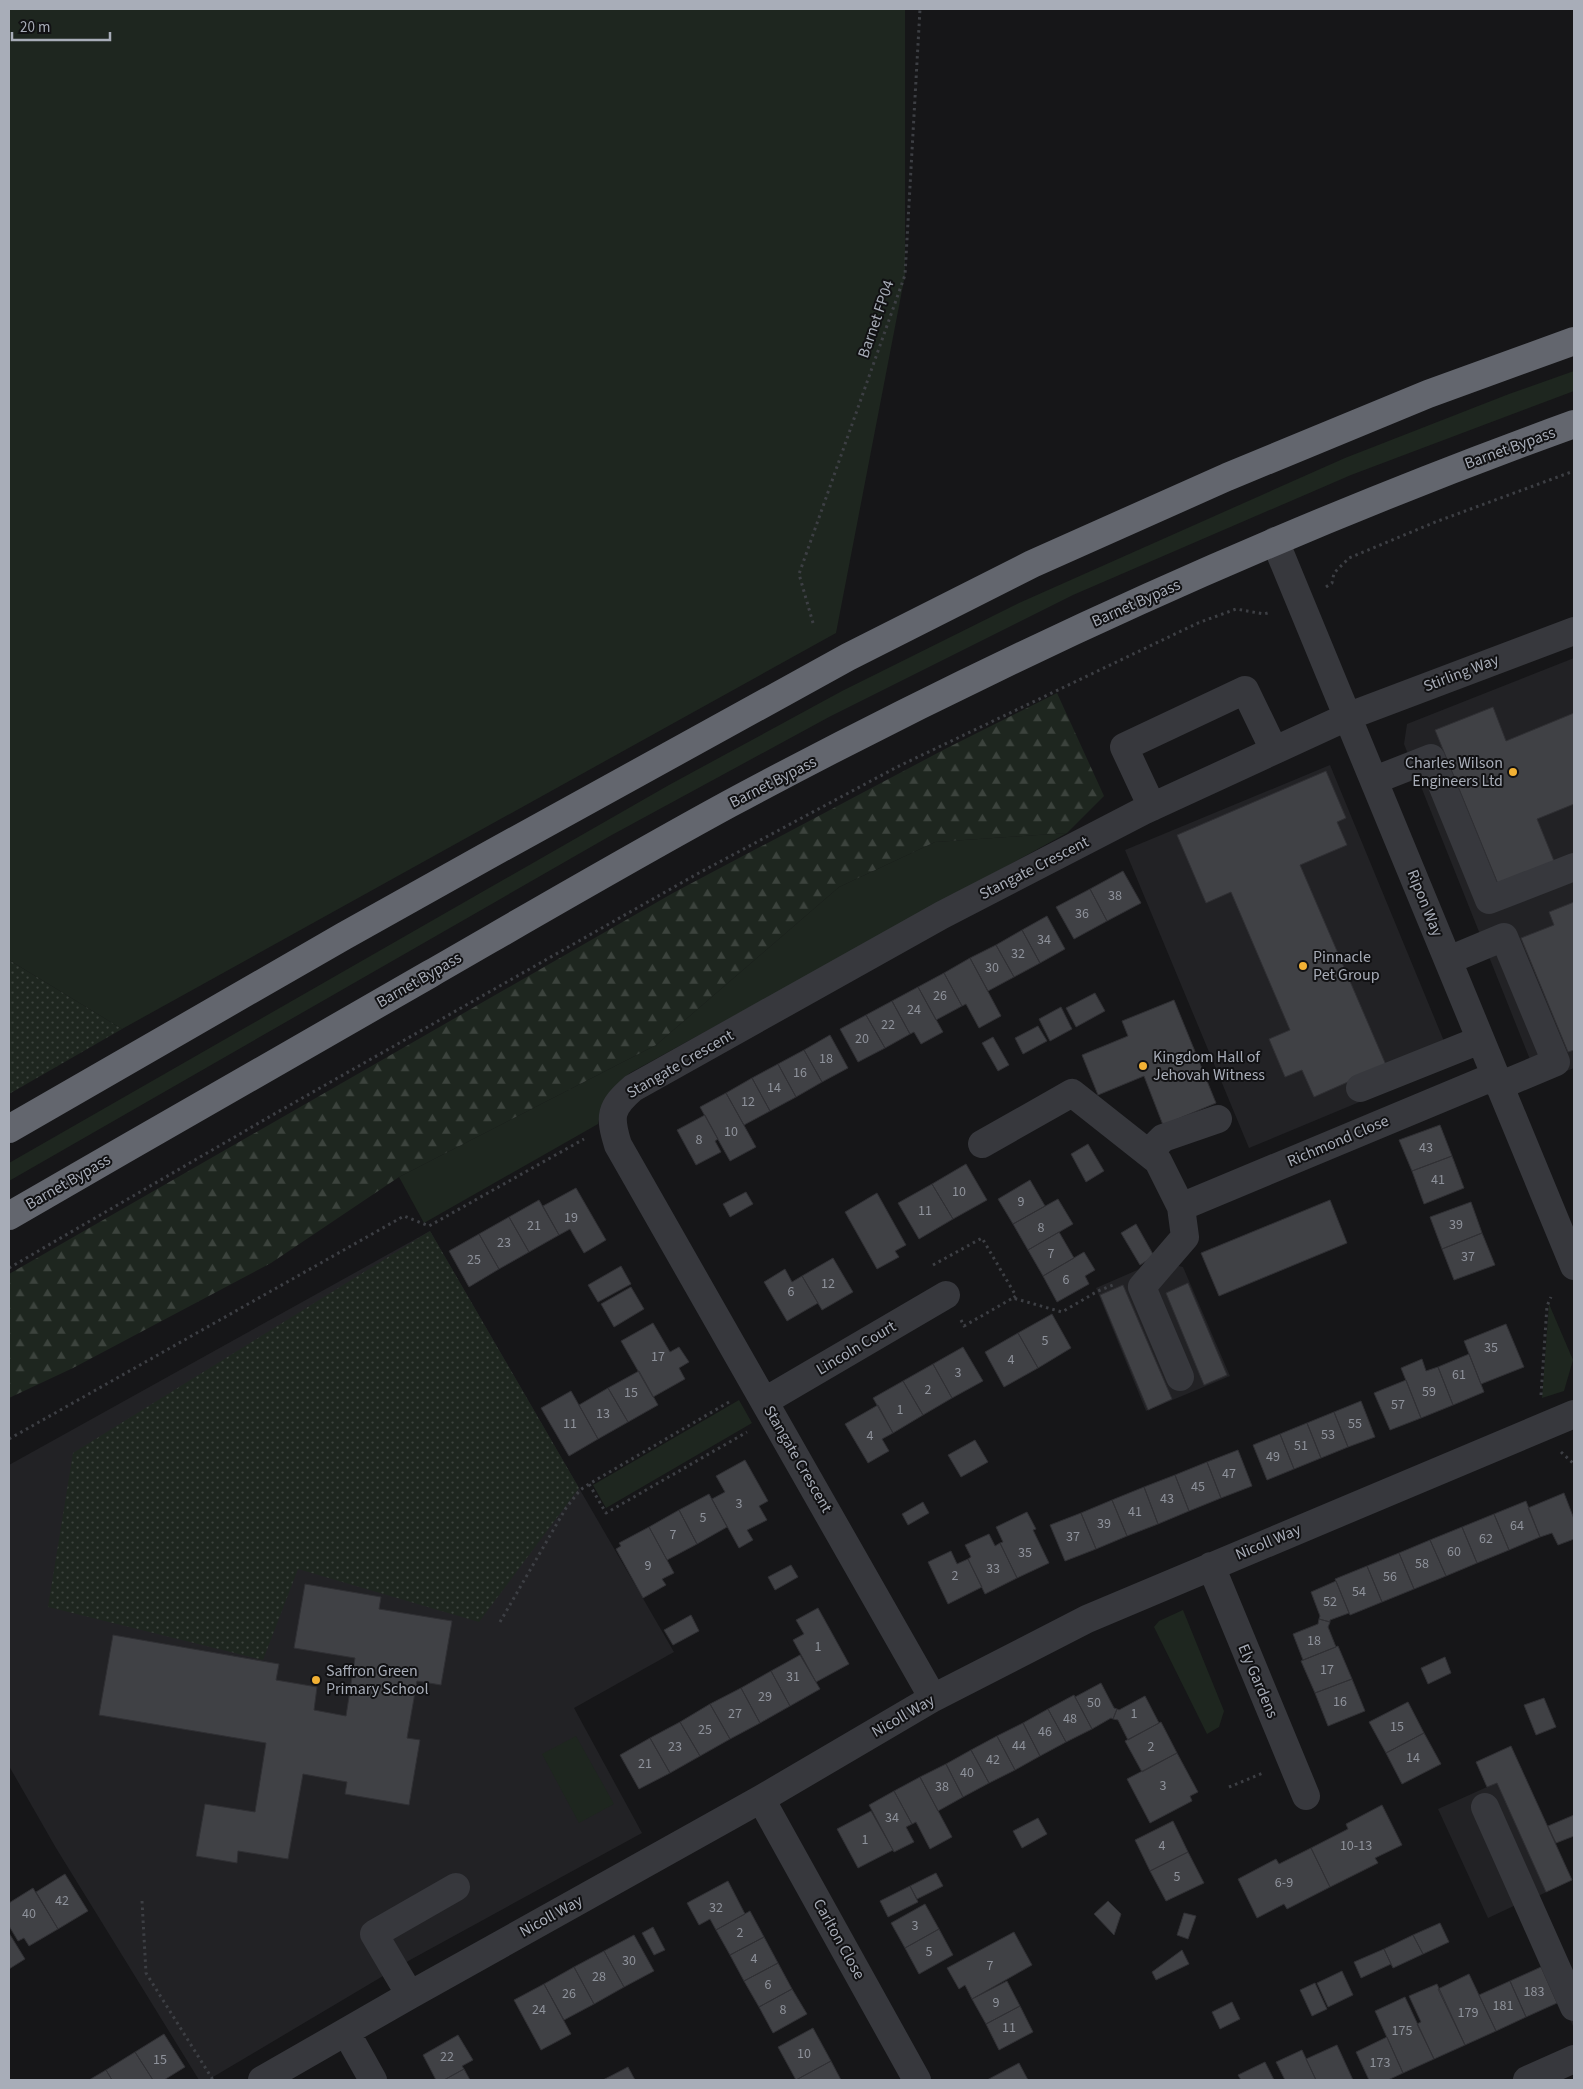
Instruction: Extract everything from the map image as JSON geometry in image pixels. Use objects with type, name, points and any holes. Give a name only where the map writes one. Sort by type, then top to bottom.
[{"type":"highway","points":[[9,1129],[504,846],[848,657],[1032,564],[1227,477],[1401,405],[1574,341]]},
{"type":"highway","name":"Barnet Bypass","points":[[9,1216],[729,804],[895,719],[1052,641],[1275,541],[1474,460],[1574,424]]},
{"type":"street","name":"Ripon Way","points":[[1275,541],[1574,1266]]},
{"type":"street","name":"Stirling Way","points":[[1348,716],[1574,630]]},
{"type":"street","points":[[1152,807],[1124,747],[1245,690],[1274,750]]},
{"type":"street","name":"Stangate Crescent","points":[[933,1698],[618,1145],[612,1126],[613,1112],[621,1099],[633,1088],[942,915],[1152,807],[1348,716]]},
{"type":"street","points":[[1375,780],[1431,758],[1489,900],[1574,867]]},
{"type":"street","name":"Richmond Close","points":[[1181,1207],[1497,1081],[1556,1062],[1504,937],[1449,960]]},
{"type":"street","points":[[1360,1088],[1480,1040]]},
{"type":"street","points":[[982,1144],[1072,1093],[1158,1161],[1181,1207],[1185,1237],[1142,1287],[1180,1377]]},
{"type":"street","points":[[1148,1152],[1164,1138],[1218,1119]]},
{"type":"street","name":"Lincoln Court","points":[[765,1401],[946,1295]]},
{"type":"street","name":"Nicoll Way","points":[[262,2080],[760,1799],[933,1698],[1087,1619],[1574,1414]]},
{"type":"street","name":"Ely Gardens","points":[[1211,1566],[1306,1796]]},
{"type":"street","name":"Carlton Close","points":[[760,1799],[917,2080]]},
{"type":"street","points":[[1485,1807],[1574,2007]]},
{"type":"street","points":[[410,1995],[374,1934],[456,1887]]},
{"type":"street","points":[[346,2032],[373,2080]]},
{"type":"street","points":[[1527,2080],[1574,2059]]},
{"type":"path","name":"Barnet FP04","points":[[813,623],[799,574],[904,275],[920,9]]},
{"type":"path","points":[[9,1268],[276,1113],[696,874],[897,767],[1198,623],[1236,610],[1264,614],[1301,601],[1332,583],[1334,573],[1349,558],[1438,520],[1574,471]]},
{"type":"path","points":[[9,1439],[404,1216],[429,1226],[612,1126]]},
{"type":"path","points":[[982,1238],[1016,1296],[1013,1298],[964,1326],[930,1267],[982,1238]]},
{"type":"path","points":[[1013,1298],[1062,1312],[1098,1291],[1124,1280],[1142,1287]]},
{"type":"path","points":[[1540,1398],[1547,1306],[1551,1297]]},
{"type":"path","points":[[589,1484],[606,1513],[765,1401]]},
{"type":"path","points":[[500,1622],[566,1508],[580,1490],[589,1484],[765,1401]]},
{"type":"path","points":[[1556,1448],[1574,1464]]},
{"type":"path","points":[[1229,1787],[1292,1762]]},
{"type":"path","points":[[142,1901],[146,1973],[213,2080]]},
{"type":"shaded area","points":[[1574,658],[1574,1068],[1539,1082],[1404,744],[1407,724]]},
{"type":"shaded area","points":[[1330,765],[1453,1063],[1249,1148],[1125,850]]},
{"type":"shaded area","name":"Saffron Green Primary School","points":[[430,1231],[674,1652],[574,1708],[642,1833],[410,1960],[208,2080],[199,2080],[56,1848],[9,1766],[9,1465]]},
{"type":"shaded area","points":[[1158,1261],[1183,1267],[1230,1376],[1146,1411],[1096,1288]]},
{"type":"shaded area","points":[[1511,1746],[1572,1880],[1538,1896],[1574,1978],[1573,2026],[1518,1904],[1488,1918],[1438,1809],[1487,1787],[1476,1762]]},
{"type":"green space","points":[[9,9],[905,9],[905,275],[836,633],[122,1029],[9,960]]},
{"type":"green space","points":[[1574,371],[1574,391],[1351,475],[1073,595],[829,717],[610,836],[9,1181],[9,1163],[669,785],[842,691],[1019,603],[1345,458],[1509,394]]},
{"type":"green space","points":[[1057,693],[1104,796],[1067,833],[935,842],[839,887],[656,1045],[399,1177],[271,1263],[73,1368],[9,1398],[9,1274],[673,893],[947,748]]},
{"type":"green space","points":[[1067,833],[630,1073],[617,1084],[605,1101],[598,1124],[424,1223],[399,1177],[656,1045],[839,887],[935,842]]},
{"type":"green space","points":[[9,960],[122,1029],[9,1094]]},
{"type":"green space","points":[[430,1231],[579,1488],[479,1622],[298,1569],[263,1660],[48,1607],[73,1453]]},
{"type":"green space","points":[[1549,1304],[1573,1360],[1564,1391],[1542,1398]]},
{"type":"green space","points":[[739,1400],[752,1423],[606,1508],[593,1485]]},
{"type":"green space","points":[[1183,1610],[1224,1711],[1219,1727],[1207,1734],[1154,1627],[1159,1621]]},
{"type":"green space","points":[[576,1736],[614,1804],[579,1823],[542,1754]]},
{"type":"building","name":"Charles Wilson Engineers Ltd","points":[[1493,707],[1506,741],[1574,713],[1574,804],[1537,819],[1554,861],[1498,884],[1435,730]]},
{"type":"building","name":"Pinnacle Pet Group","points":[[1326,771],[1346,818],[1337,822],[1347,845],[1300,865],[1386,1065],[1314,1097],[1302,1070],[1285,1077],[1269,1039],[1290,1030],[1231,892],[1206,903],[1177,835]]},
{"type":"building","points":[[1123,871],[1141,903],[1107,921],[1090,889]]},
{"type":"building","points":[[1090,889],[1107,921],[1074,939],[1056,907]]},
{"type":"building","points":[[1574,902],[1574,1050],[1568,1052],[1521,938],[1554,925],[1549,912]]},
{"type":"building","points":[[1047,916],[1065,949],[1040,963],[1022,930]]},
{"type":"building","points":[[1022,930],[1040,963],[1014,977],[996,945]]},
{"type":"building","points":[[996,945],[1014,977],[988,991],[970,958]]},
{"type":"building","points":[[970,958],[1001,1016],[979,1028],[966,1004],[962,1006],[944,973]]},
{"type":"building","points":[[944,973],[962,1006],[936,1020],[918,987]]},
{"type":"building","points":[[918,987],[943,1032],[921,1044],[914,1032],[910,1034],[892,1001]]},
{"type":"building","points":[[1095,993],[1105,1011],[1076,1027],[1066,1008]]},
{"type":"building","name":"Kingdom Hall of Jehovah Witness","points":[[1174,1000],[1216,1103],[1163,1125],[1144,1076],[1098,1095],[1082,1055],[1128,1036],[1122,1021]]},
{"type":"building","points":[[892,1001],[910,1034],[885,1048],[866,1015]]},
{"type":"building","points":[[1061,1007],[1072,1029],[1050,1041],[1039,1019]]},
{"type":"building","points":[[866,1015],[885,1048],[858,1062],[840,1029]]},
{"type":"building","points":[[1038,1026],[1047,1041],[1023,1054],[1015,1038]]},
{"type":"building","points":[[830,1035],[848,1068],[822,1082],[804,1050]]},
{"type":"building","points":[[993,1037],[1009,1065],[998,1071],[982,1043]]},
{"type":"building","points":[[804,1050],[822,1082],[796,1097],[778,1064]]},
{"type":"building","points":[[778,1064],[796,1097],[770,1111],[752,1078]]},
{"type":"building","points":[[752,1078],[770,1111],[744,1125],[726,1093]]},
{"type":"building","points":[[726,1093],[756,1147],[730,1161],[700,1107]]},
{"type":"building","points":[[705,1115],[718,1139],[715,1141],[721,1152],[696,1165],[677,1130]]},
{"type":"building","points":[[1440,1125],[1452,1156],[1412,1171],[1399,1140]]},
{"type":"building","points":[[1088,1144],[1104,1171],[1086,1182],[1071,1154]]},
{"type":"building","points":[[1452,1156],[1464,1188],[1424,1204],[1412,1171]]},
{"type":"building","points":[[966,1164],[987,1200],[953,1219],[932,1184]]},
{"type":"building","points":[[1030,1180],[1045,1206],[1013,1224],[998,1199]]},
{"type":"building","points":[[932,1184],[953,1219],[919,1239],[898,1203]]},
{"type":"building","points":[[576,1188],[606,1240],[584,1253],[570,1229],[559,1235],[543,1206]]},
{"type":"building","points":[[746,1192],[753,1204],[730,1217],[723,1204]]},
{"type":"building","points":[[877,1193],[906,1245],[895,1251],[899,1257],[877,1269],[845,1212]]},
{"type":"building","points":[[1058,1199],[1073,1224],[1028,1250],[1013,1224]]},
{"type":"building","points":[[539,1200],[559,1235],[529,1252],[509,1217]]},
{"type":"building","points":[[1330,1200],[1347,1243],[1219,1296],[1201,1253]]},
{"type":"building","points":[[1471,1202],[1482,1233],[1442,1249],[1430,1217]]},
{"type":"building","points":[[509,1217],[529,1252],[499,1269],[479,1234]]},
{"type":"building","points":[[1136,1224],[1154,1256],[1140,1265],[1121,1233]]},
{"type":"building","points":[[1059,1232],[1074,1258],[1043,1276],[1028,1250]]},
{"type":"building","points":[[1482,1233],[1495,1265],[1454,1280],[1442,1249]]},
{"type":"building","points":[[479,1234],[499,1269],[469,1287],[449,1251]]},
{"type":"building","points":[[1084,1252],[1095,1270],[1085,1276],[1089,1284],[1057,1302],[1043,1276]]},
{"type":"building","points":[[833,1258],[853,1292],[822,1310],[802,1276]]},
{"type":"building","points":[[621,1266],[631,1284],[598,1302],[588,1285]]},
{"type":"building","points":[[785,1269],[792,1282],[802,1276],[818,1303],[787,1321],[764,1282]]},
{"type":"building","points":[[1188,1283],[1227,1375],[1204,1385],[1166,1293]]},
{"type":"building","points":[[1123,1285],[1172,1399],[1148,1410],[1100,1295]]},
{"type":"building","points":[[631,1287],[644,1309],[614,1327],[601,1304]]},
{"type":"building","points":[[1052,1314],[1071,1348],[1038,1368],[1018,1333]]},
{"type":"building","points":[[653,1323],[670,1352],[679,1347],[689,1362],[679,1368],[685,1379],[653,1397],[621,1341]]},
{"type":"building","points":[[1506,1324],[1524,1367],[1481,1384],[1464,1341]]},
{"type":"building","points":[[1018,1333],[1038,1368],[1004,1387],[985,1352]]},
{"type":"building","points":[[963,1347],[983,1381],[952,1398],[933,1364]]},
{"type":"building","points":[[1469,1354],[1484,1392],[1453,1405],[1438,1367]]},
{"type":"building","points":[[1422,1359],[1426,1371],[1438,1367],[1453,1405],[1421,1418],[1401,1368]]},
{"type":"building","points":[[933,1364],[952,1398],[923,1415],[903,1381]]},
{"type":"building","points":[[639,1371],[658,1405],[628,1422],[608,1388]]},
{"type":"building","points":[[1406,1380],[1421,1418],[1390,1430],[1374,1393]]},
{"type":"building","points":[[903,1381],[923,1415],[893,1433],[873,1398]]},
{"type":"building","points":[[608,1388],[628,1422],[598,1439],[579,1405]]},
{"type":"building","points":[[571,1391],[598,1439],[569,1456],[541,1408]]},
{"type":"building","points":[[1361,1401],[1375,1437],[1348,1447],[1334,1412]]},
{"type":"building","points":[[878,1405],[893,1433],[882,1439],[889,1451],[868,1463],[845,1424]]},
{"type":"building","points":[[1334,1412],[1348,1447],[1321,1458],[1307,1423]]},
{"type":"building","points":[[1307,1423],[1321,1458],[1294,1469],[1280,1434]]},
{"type":"building","points":[[1280,1434],[1294,1469],[1267,1480],[1253,1445]]},
{"type":"building","points":[[975,1440],[988,1462],[961,1477],[948,1455]]},
{"type":"building","points":[[1238,1450],[1252,1486],[1221,1498],[1207,1462]]},
{"type":"building","points":[[745,1460],[768,1501],[759,1506],[767,1520],[747,1530],[753,1540],[739,1548],[712,1499],[725,1492],[716,1476]]},
{"type":"building","points":[[1207,1462],[1221,1498],[1189,1511],[1175,1475]]},
{"type":"building","points":[[1175,1475],[1189,1511],[1158,1524],[1144,1487]]},
{"type":"building","points":[[1144,1487],[1158,1524],[1127,1536],[1112,1500]]},
{"type":"building","points":[[1564,1493],[1574,1519],[1574,1539],[1558,1545],[1552,1533],[1540,1537],[1528,1508]]},
{"type":"building","points":[[709,1494],[727,1527],[697,1544],[679,1510]]},
{"type":"building","points":[[1112,1500],[1127,1536],[1096,1549],[1081,1513]]},
{"type":"building","points":[[1526,1501],[1540,1537],[1509,1550],[1494,1514]]},
{"type":"building","points":[[923,1502],[929,1513],[908,1525],[902,1514]]},
{"type":"building","points":[[679,1510],[697,1544],[667,1560],[649,1527]]},
{"type":"building","points":[[1027,1512],[1036,1529],[1033,1530],[1049,1563],[1017,1578],[1000,1543],[1003,1542],[996,1527]]},
{"type":"building","points":[[1081,1513],[1096,1549],[1065,1561],[1050,1525]]},
{"type":"building","points":[[1494,1514],[1509,1550],[1477,1563],[1462,1527]]},
{"type":"building","points":[[649,1527],[674,1573],[662,1579],[666,1585],[643,1598],[616,1549],[621,1546],[619,1543]]},
{"type":"building","points":[[1462,1527],[1477,1563],[1446,1576],[1430,1540]]},
{"type":"building","points":[[989,1534],[995,1546],[1000,1543],[1017,1578],[985,1594],[968,1559],[971,1557],[965,1545]]},
{"type":"building","points":[[1430,1540],[1446,1576],[1414,1589],[1399,1553]]},
{"type":"building","points":[[951,1551],[957,1564],[968,1559],[982,1587],[948,1604],[928,1562]]},
{"type":"building","points":[[1399,1553],[1414,1589],[1382,1602],[1367,1566]]},
{"type":"building","points":[[791,1565],[798,1577],[775,1590],[768,1577]]},
{"type":"building","points":[[1367,1566],[1382,1602],[1350,1615],[1335,1579]]},
{"type":"building","points":[[1336,1581],[1349,1613],[1330,1620],[1330,1622],[1319,1619],[1320,1616],[1311,1592]]},
{"type":"building","points":[[305,1584],[381,1597],[379,1609],[452,1621],[441,1685],[417,1681],[407,1738],[420,1740],[409,1805],[345,1794],[347,1782],[303,1774],[288,1859],[238,1851],[237,1863],[196,1856],[205,1804],[255,1812],[266,1743],[99,1715],[113,1635],[279,1664],[276,1680],[317,1687],[314,1710],[346,1716],[355,1658],[294,1648]]},
{"type":"building","points":[[818,1608],[849,1664],[816,1682],[793,1640],[804,1634],[796,1620]]},
{"type":"building","points":[[691,1615],[699,1631],[673,1645],[664,1630]]},
{"type":"building","points":[[1319,1619],[1330,1622],[1328,1627],[1336,1647],[1303,1660],[1293,1634],[1318,1624]]},
{"type":"building","points":[[1338,1646],[1352,1679],[1315,1693],[1301,1661]]},
{"type":"building","points":[[800,1655],[820,1689],[790,1706],[771,1671]]},
{"type":"building","points":[[1445,1657],[1451,1673],[1428,1684],[1421,1668]]},
{"type":"building","points":[[771,1671],[790,1706],[760,1723],[741,1688]]},
{"type":"building","points":[[1352,1679],[1365,1711],[1328,1726],[1315,1693]]},
{"type":"building","points":[[1101,1683],[1114,1708],[1117,1709],[1113,1719],[1111,1718],[1092,1729],[1075,1697]]},
{"type":"building","points":[[741,1688],[760,1723],[730,1739],[710,1704]]},
{"type":"building","points":[[1074,1695],[1092,1729],[1066,1742],[1048,1709]]},
{"type":"building","points":[[1145,1696],[1159,1723],[1128,1740],[1118,1720],[1113,1719],[1117,1709],[1119,1710]]},
{"type":"building","points":[[1544,1698],[1556,1727],[1536,1735],[1524,1705]]},
{"type":"building","points":[[1408,1702],[1424,1733],[1386,1753],[1369,1722]]},
{"type":"building","points":[[710,1704],[730,1739],[700,1756],[680,1722]]},
{"type":"building","points":[[1048,1709],[1066,1742],[1040,1756],[1023,1723]]},
{"type":"building","points":[[680,1722],[700,1756],[670,1773],[650,1738]]},
{"type":"building","points":[[1161,1722],[1177,1753],[1142,1772],[1125,1741]]},
{"type":"building","points":[[1023,1723],[1040,1756],[1015,1770],[997,1736]]},
{"type":"building","points":[[1424,1733],[1441,1764],[1402,1784],[1386,1753]]},
{"type":"building","points":[[997,1736],[1015,1770],[989,1783],[971,1750]]},
{"type":"building","points":[[650,1738],[670,1773],[639,1789],[620,1755]]},
{"type":"building","points":[[1511,1746],[1572,1880],[1546,1892],[1497,1783],[1487,1787],[1476,1762]]},
{"type":"building","points":[[971,1750],[989,1783],[963,1797],[946,1764]]},
{"type":"building","points":[[1177,1753],[1198,1792],[1190,1796],[1192,1801],[1150,1823],[1127,1779]]},
{"type":"building","points":[[946,1764],[963,1797],[938,1811],[920,1777]]},
{"type":"building","points":[[920,1777],[952,1837],[930,1849],[916,1822],[912,1824],[894,1791]]},
{"type":"building","points":[[894,1791],[912,1824],[906,1827],[914,1842],[894,1852],[869,1805]]},
{"type":"building","points":[[1382,1805],[1402,1845],[1375,1858],[1378,1863],[1330,1887],[1311,1848],[1348,1829],[1346,1824]]},
{"type":"building","points":[[871,1811],[893,1850],[858,1868],[837,1829]]},
{"type":"building","points":[[1574,1815],[1574,1836],[1556,1843],[1548,1826]]},
{"type":"building","points":[[1038,1818],[1047,1834],[1022,1848],[1013,1831]]},
{"type":"building","points":[[1173,1821],[1188,1852],[1150,1871],[1135,1840]]},
{"type":"building","points":[[1311,1848],[1330,1887],[1287,1909],[1284,1904],[1257,1918],[1238,1879],[1276,1859],[1279,1864]]},
{"type":"building","points":[[1188,1852],[1204,1883],[1166,1901],[1150,1871]]},
{"type":"building","points":[[936,1873],[943,1886],[917,1899],[910,1886]]},
{"type":"building","points":[[65,1874],[88,1911],[58,1929],[36,1892]]},
{"type":"building","points":[[728,1881],[745,1914],[716,1930],[710,1919],[699,1925],[687,1903]]},
{"type":"building","points":[[910,1886],[918,1902],[888,1917],[880,1901]]},
{"type":"building","points":[[33,1888],[58,1929],[29,1946],[24,1938],[18,1941],[9,1926],[9,1903]]},
{"type":"building","points":[[1108,1901],[1121,1914],[1114,1935],[1094,1914]]},
{"type":"building","points":[[925,1904],[939,1929],[905,1948],[891,1923]]},
{"type":"building","points":[[750,1911],[764,1937],[730,1955],[716,1930]]},
{"type":"building","points":[[1184,1913],[1196,1916],[1188,1939],[1177,1935]]},
{"type":"building","points":[[1440,1923],[1449,1942],[1423,1954],[1413,1935]]},
{"type":"building","points":[[653,1927],[665,1950],[654,1955],[642,1933]]},
{"type":"building","points":[[939,1929],[953,1955],[919,1974],[905,1948]]},
{"type":"building","points":[[1014,1932],[1032,1965],[972,1999],[965,1985],[959,1989],[947,1968]]},
{"type":"building","points":[[9,1933],[25,1959],[9,1969]]},
{"type":"building","points":[[634,1935],[654,1971],[624,1987],[604,1951]]},
{"type":"building","points":[[1413,1935],[1423,1954],[1393,1968],[1384,1949]]},
{"type":"building","points":[[764,1937],[778,1963],[744,1981],[730,1955]]},
{"type":"building","points":[[1384,1949],[1391,1964],[1361,1978],[1354,1962]]},
{"type":"building","points":[[1182,1950],[1189,1964],[1156,1980],[1152,1972]]},
{"type":"building","points":[[604,1951],[624,1987],[594,2004],[574,1967]]},
{"type":"building","points":[[778,1963],[792,1989],[759,2007],[744,1981]]},
{"type":"building","points":[[574,1967],[594,2004],[564,2020],[544,1984]]},
{"type":"building","points":[[1541,1967],[1557,2003],[1526,2017],[1510,1981]]},
{"type":"building","points":[[1342,1971],[1353,1995],[1328,2007],[1317,1983]]},
{"type":"building","points":[[1469,1974],[1496,2031],[1465,2045],[1438,1989]]},
{"type":"building","points":[[1007,1981],[1020,2006],[986,2024],[972,1999]]},
{"type":"building","points":[[1510,1981],[1526,2017],[1496,2031],[1479,1995]]},
{"type":"building","points":[[1315,1983],[1327,2009],[1312,2016],[1300,1990]]},
{"type":"building","points":[[544,1984],[571,2034],[541,2050],[514,2000]]},
{"type":"building","points":[[1437,1984],[1465,2045],[1434,2059],[1417,2024],[1421,2022],[1409,1996]]},
{"type":"building","points":[[792,1989],[807,2014],[773,2033],[759,2007]]},
{"type":"building","points":[[1405,1997],[1434,2059],[1403,2073],[1375,2011]]},
{"type":"building","points":[[1232,2002],[1240,2019],[1220,2029],[1212,2012]]},
{"type":"building","points":[[1020,2006],[1033,2032],[999,2050],[986,2024]]},
{"type":"building","points":[[813,2028],[831,2061],[796,2080],[778,2047]]},
{"type":"building","points":[[164,2034],[185,2067],[164,2080],[153,2080],[135,2052]]},
{"type":"building","points":[[458,2035],[473,2060],[462,2066],[464,2069],[444,2080],[436,2080],[423,2055]]},
{"type":"building","points":[[1387,2037],[1403,2073],[1388,2080],[1369,2080],[1356,2052]]},
{"type":"building","points":[[1337,2045],[1353,2080],[1316,2080],[1306,2059]]},
{"type":"building","points":[[1302,2050],[1316,2080],[1285,2080],[1276,2062]]},
{"type":"building","points":[[135,2052],[153,2080],[112,2080],[106,2070]]},
{"type":"building","points":[[831,2061],[841,2080],[796,2080]]},
{"type":"building","points":[[1265,2062],[1274,2080],[1241,2080],[1238,2075]]},
{"type":"building","points":[[1019,2063],[1028,2080],[987,2080]]},
{"type":"building","points":[[628,2067],[635,2080],[603,2080]]},
{"type":"building","points":[[464,2069],[470,2080],[444,2080]]},
{"type":"building","points":[[106,2070],[112,2080],[89,2080]]},
{"type":"place","name":"Charles Wilson Engineers Ltd","points":[[1513,772]]},
{"type":"place","name":"Pinnacle Pet Group","points":[[1303,966]]},
{"type":"place","name":"Kingdom Hall of Jehovah Witness","points":[[1143,1066]]},
{"type":"place","name":"Saffron Green Primary School","points":[[316,1680]]}]
